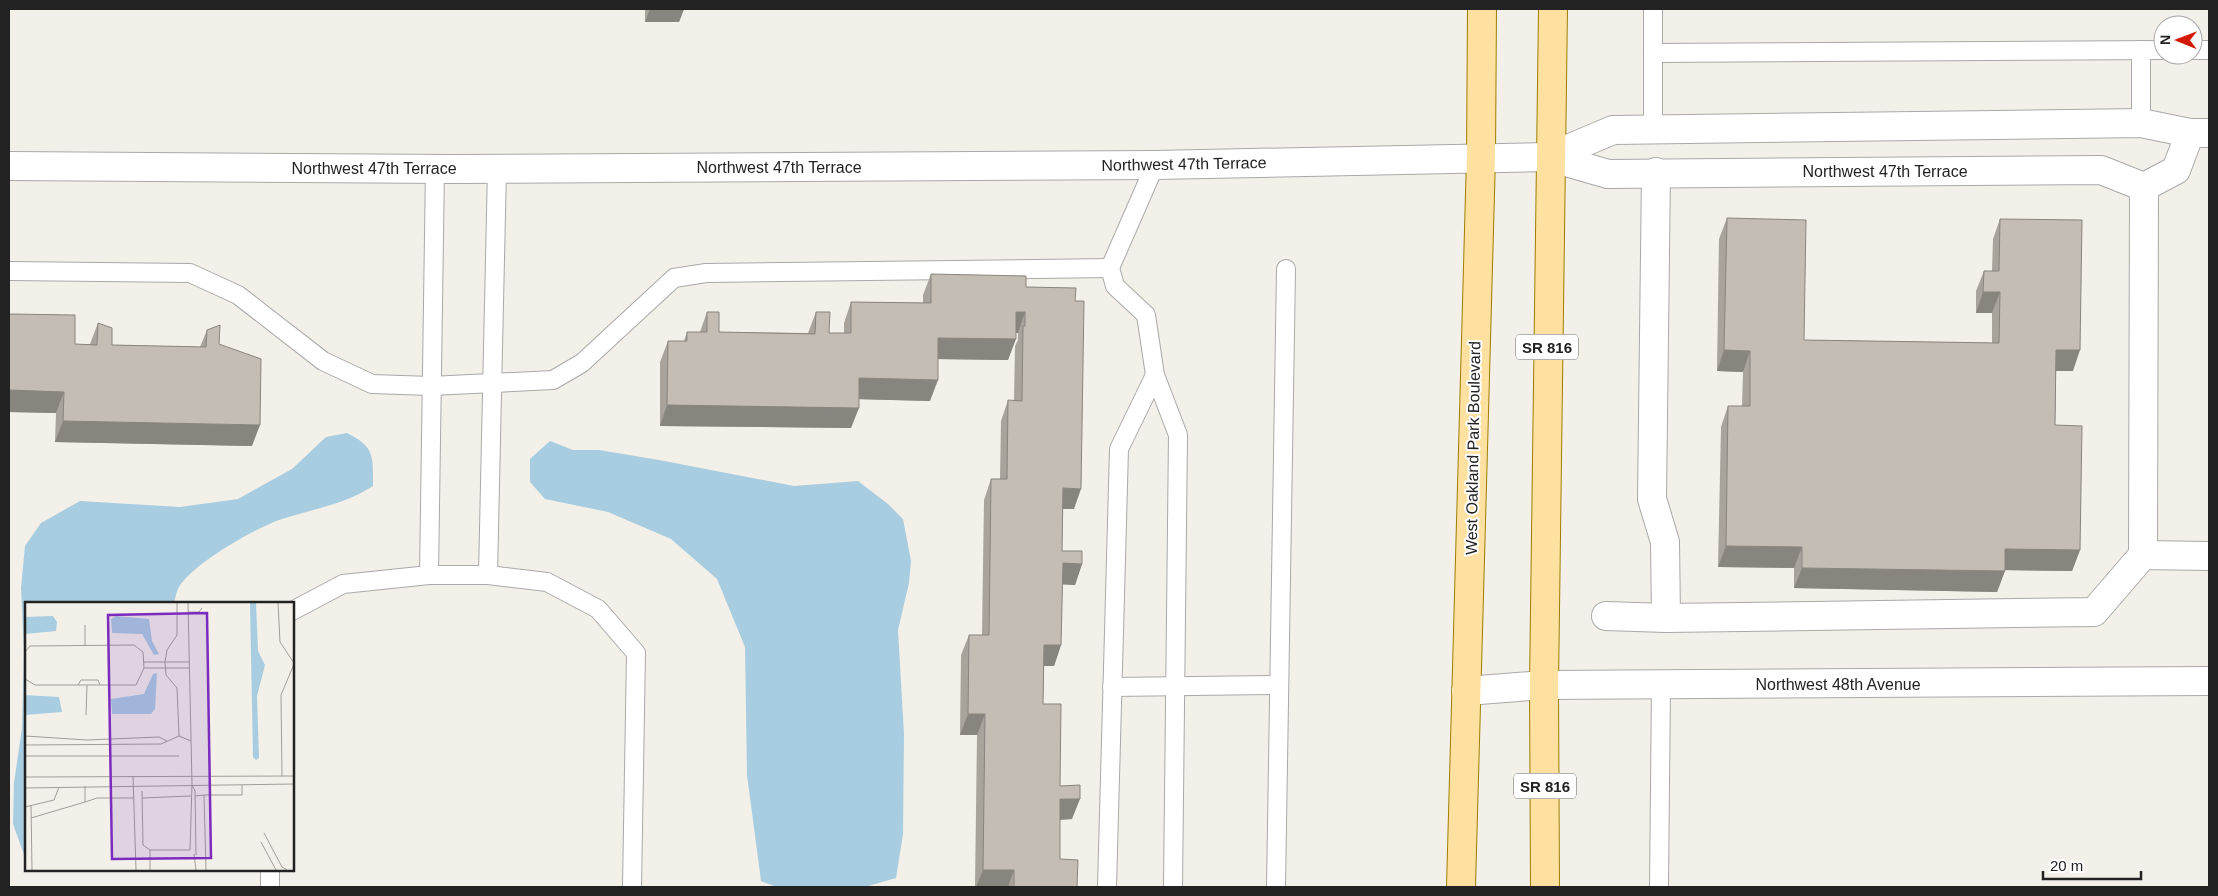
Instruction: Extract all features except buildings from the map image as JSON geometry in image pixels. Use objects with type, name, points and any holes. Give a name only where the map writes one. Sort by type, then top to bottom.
[{"type":"main road","name":"West Oakland Park Boulevard","points":[[1461,887],[1481,157],[1482,9]]},
{"type":"main road","name":"SR 816","points":[[1546,887],[1544,685],[1549,157],[1553,9]]},
{"type":"street","name":"Northwest 47th Terrace","points":[[9,166],[496,168],[1155,165],[1549,157],[1608,174],[1656,172],[2102,170],[2144,188],[2176,170],[2200,133],[2141,123],[1613,130],[1549,157]]},
{"type":"street","points":[[1656,172],[1652,499],[1665,542],[1666,618]]},
{"type":"street","points":[[1606,616],[1666,618],[2094,612],[2143,556],[2144,188]]},
{"type":"street","points":[[2143,556],[2209,556]]},
{"type":"street","name":"Northwest 48th Avenue","points":[[1466,691],[1544,685],[2209,681]]},
{"type":"lane","points":[[1653,9],[1653,130]]},
{"type":"lane","points":[[2141,50],[2141,123]]},
{"type":"lane","points":[[1653,53],[2153,50]]},
{"type":"lane","points":[[1155,165],[1110,268],[1116,286],[1146,315],[1155,375],[1178,435],[1173,887]]},
{"type":"lane","points":[[429,575],[435,168]]},
{"type":"lane","points":[[488,575],[496,168]]},
{"type":"lane","points":[[9,272],[190,273],[238,295],[323,361],[347,373],[372,384],[431,386],[553,380],[582,363],[674,278],[706,273],[1110,268]]},
{"type":"lane","points":[[1276,887],[1286,269]]},
{"type":"lane","points":[[1107,887],[1119,449],[1155,375]]},
{"type":"lane","points":[[294,610],[343,584],[429,575],[488,575],[547,582],[598,609],[636,653],[632,887]]},
{"type":"lane","points":[[1112,687],[1280,685]]},
{"type":"lane","points":[[1660,887],[1661,685]]},
{"type":"lane","points":[[270,871],[270,887]]},
{"type":"water","points":[[347,433],[368,448],[373,467],[373,486],[351,498],[279,520],[239,539],[195,569],[178,589],[174,602],[25,602],[25,857],[13,824],[14,783],[22,728],[24,652],[21,588],[25,546],[41,523],[80,501],[180,507],[238,499],[292,469],[326,437]]},
{"type":"water","points":[[550,441],[573,450],[599,450],[794,486],[858,481],[888,504],[903,519],[911,561],[909,583],[898,630],[904,734],[903,834],[896,878],[865,887],[777,887],[761,881],[747,775],[745,647],[717,579],[671,539],[608,512],[545,499],[530,482],[530,459]]}]
